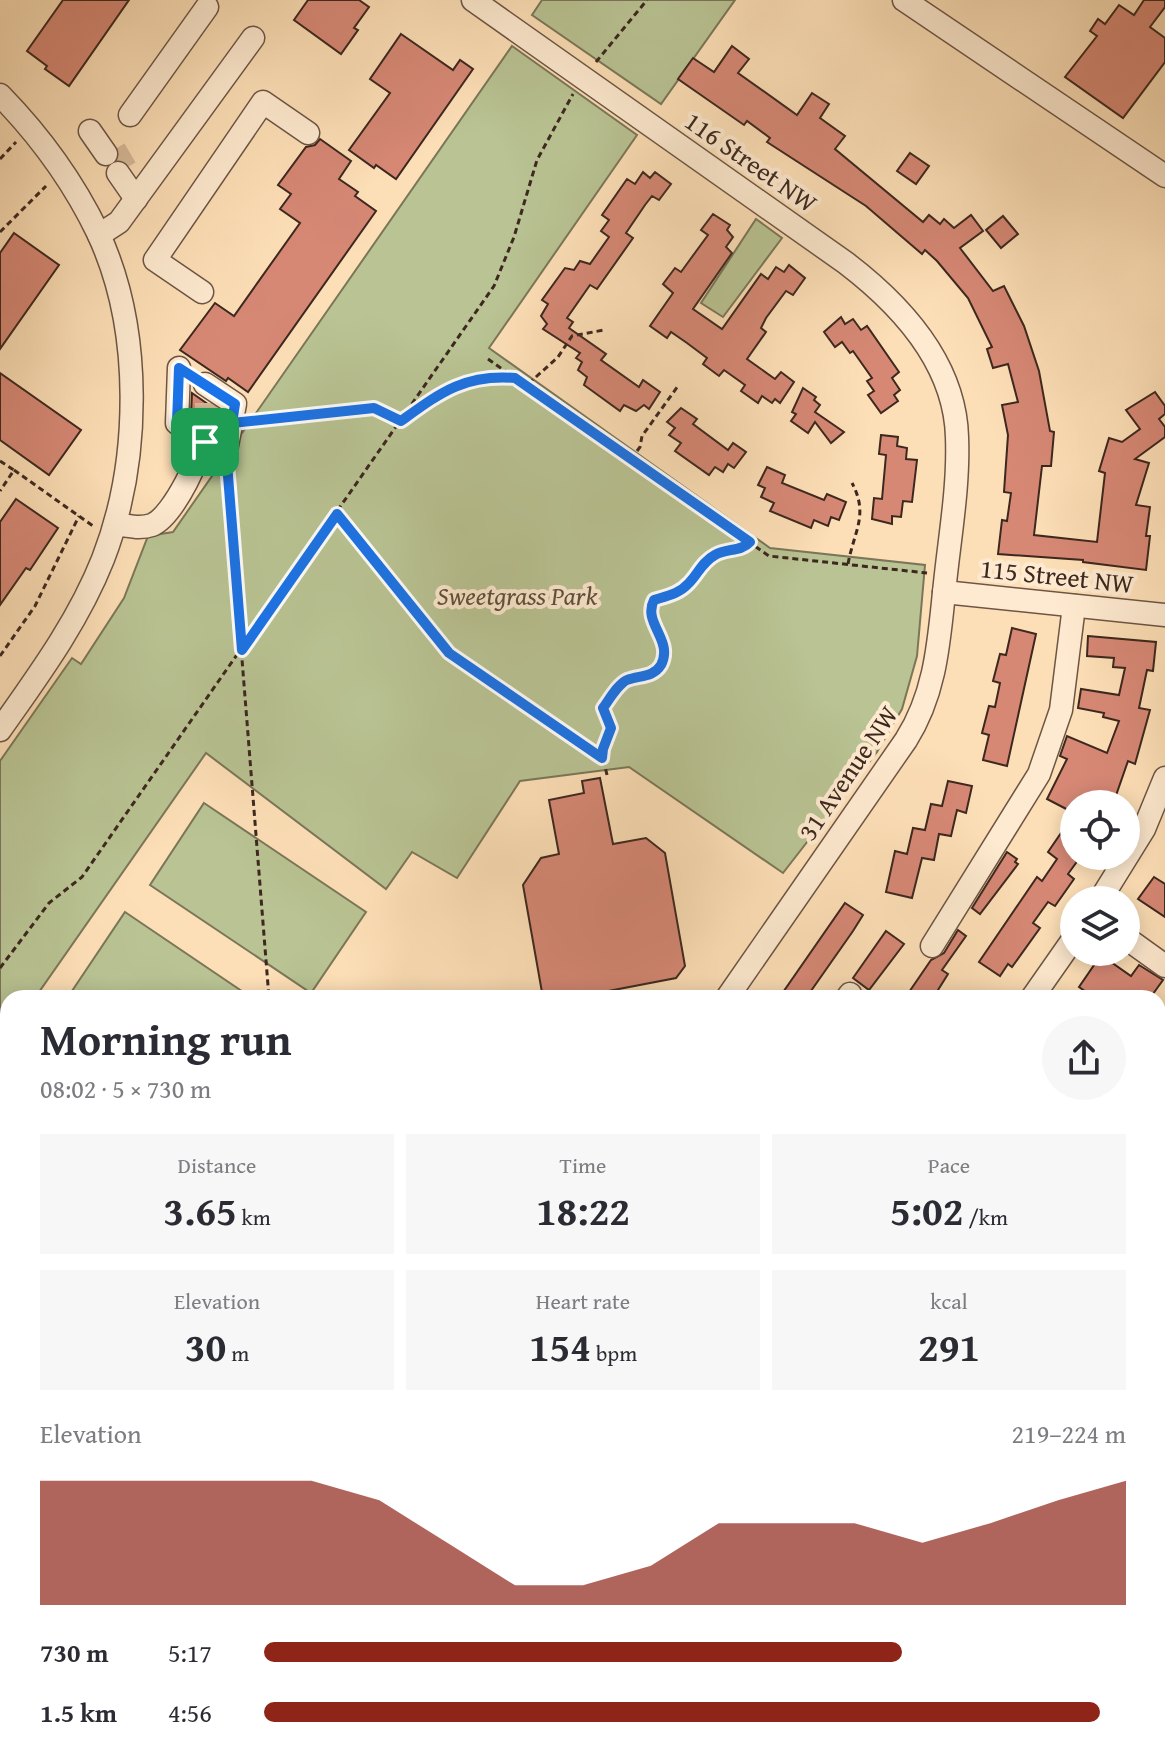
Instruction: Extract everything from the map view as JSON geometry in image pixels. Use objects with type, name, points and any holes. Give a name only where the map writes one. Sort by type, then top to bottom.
[{"type":"street","name":"116 Street NW","points":[[473,0],[878,288],[917,331],[938,368],[953,408]]},
{"type":"street","points":[[904,0],[1165,176]]},
{"type":"street","points":[[130,115],[207,7]]},
{"type":"street","points":[[99,235],[119,222],[253,38]]},
{"type":"street","points":[[0,95],[50,152],[99,235],[120,305],[131,361],[130,445],[106,526],[103,560],[75,619],[3,719]]},
{"type":"street","points":[[202,292],[155,260],[263,102],[308,133]]},
{"type":"street","points":[[96,129],[138,195]]},
{"type":"street","points":[[106,526],[141,528],[162,520],[212,440],[232,423],[235,404],[205,394],[170,361],[177,423],[212,440]]},
{"type":"street","name":"31 Avenue NW","points":[[732,990],[919,718],[934,676],[944,592],[957,457],[953,408]]},
{"type":"street","name":"115 Street NW","points":[[944,592],[1165,615]]},
{"type":"street","points":[[932,946],[1039,774],[1061,710],[1074,606]]},
{"type":"street","points":[[1111,886],[1154,833],[1165,778]]},
{"type":"street","points":[[1140,948],[1165,966]]},
{"type":"street","points":[[1038,990],[1060,958]]},
{"type":"path","points":[[595,64],[647,0]]},
{"type":"path","points":[[0,968],[49,903],[82,877],[494,286],[514,237],[537,160],[575,92]]},
{"type":"path","points":[[0,159],[16,142]]},
{"type":"path","points":[[0,232],[46,186]]},
{"type":"path","points":[[526,386],[558,357],[572,336],[604,330]]},
{"type":"path","points":[[488,359],[770,556],[930,573]]},
{"type":"path","points":[[401,421],[435,397],[471,380],[515,378]]},
{"type":"path","points":[[631,459],[640,447],[642,436],[678,386]]},
{"type":"path","points":[[232,423],[374,408],[401,421]]},
{"type":"path","points":[[212,440],[242,650],[268,990]]},
{"type":"path","points":[[0,461],[79,516],[106,526]]},
{"type":"path","points":[[0,491],[14,470]]},
{"type":"path","points":[[848,564],[861,509],[852,483]]},
{"type":"path","points":[[337,514],[449,653],[602,758]]},
{"type":"path","points":[[0,656],[35,606],[79,516]]},
{"type":"path","points":[[607,775],[602,758],[611,728],[603,708],[622,683],[651,674],[661,664],[665,647],[650,615],[654,600],[679,592],[716,554],[744,548],[750,542]]},
{"type":"green space","points":[[542,0],[735,0],[661,104],[532,15]]},
{"type":"green space","name":"Sweetgrass Park","points":[[512,46],[637,135],[489,348],[770,548],[925,565],[917,656],[902,709],[877,752],[783,873],[629,767],[520,781],[457,878],[412,852],[386,889],[206,753],[40,990],[0,990],[0,761],[72,658],[81,664],[124,598],[148,536],[173,532]]},
{"type":"green space","points":[[756,219],[782,238],[723,317],[701,303]]},
{"type":"green space","points":[[204,803],[366,912],[313,990],[307,990],[150,885]]},
{"type":"green space","points":[[125,912],[240,990],[73,990]]},
{"type":"building","points":[[63,0],[129,0],[69,86],[27,51]]},
{"type":"building","points":[[308,0],[359,0],[369,7],[341,54],[294,20]]},
{"type":"building","points":[[1144,0],[1165,0],[1165,7],[1150,27],[1165,38],[1165,62],[1123,118],[1065,77],[1097,36],[1090,31],[1098,19],[1105,24],[1119,5],[1134,15]]},
{"type":"building","points":[[401,34],[453,70],[460,60],[473,69],[396,179],[349,150],[390,93],[370,79]]},
{"type":"building","points":[[732,46],[749,59],[738,73],[797,115],[812,93],[829,104],[820,118],[845,136],[835,149],[923,222],[929,215],[940,224],[944,219],[954,228],[971,215],[983,231],[960,248],[993,291],[1004,286],[1024,326],[1039,371],[1050,431],[1054,432],[1051,466],[1042,466],[1034,535],[1097,542],[1105,473],[1099,471],[1109,438],[1122,442],[1140,429],[1126,410],[1155,392],[1165,406],[1165,414],[1159,419],[1165,427],[1165,437],[1135,459],[1149,463],[1136,505],[1150,507],[1146,570],[1083,560],[998,554],[1002,520],[1007,521],[1011,493],[1004,492],[1008,435],[1002,405],[1018,402],[1008,364],[993,368],[987,349],[992,347],[968,298],[925,250],[922,254],[866,206],[767,142],[770,138],[747,121],[744,125],[678,79],[693,58],[714,72]]},
{"type":"building","points":[[320,139],[351,161],[339,179],[358,192],[355,196],[376,211],[248,392],[180,350],[215,303],[234,316],[300,223],[280,209],[291,194],[278,185],[306,147],[315,145]]},
{"type":"building","points":[[910,153],[929,166],[916,184],[897,171]]},
{"type":"building","points":[[643,172],[650,178],[655,172],[671,184],[659,200],[652,196],[645,205],[626,233],[633,238],[597,289],[590,285],[567,318],[573,322],[569,328],[606,354],[601,360],[639,387],[643,380],[660,392],[649,409],[644,405],[636,411],[624,405],[620,411],[584,385],[587,377],[578,370],[582,362],[576,358],[580,353],[543,329],[547,324],[541,316],[548,304],[542,300],[565,268],[574,270],[580,261],[590,264],[609,237],[601,231],[609,220],[602,215],[627,179],[635,184]]},
{"type":"building","points":[[713,214],[730,225],[727,230],[733,237],[726,247],[732,253],[693,309],[722,329],[761,274],[768,279],[776,267],[784,272],[789,265],[805,278],[793,295],[786,291],[766,318],[761,328],[766,332],[747,359],[775,379],[781,372],[794,382],[780,403],[775,399],[772,403],[762,396],[758,403],[741,391],[745,385],[724,370],[719,376],[703,364],[707,358],[687,343],[671,332],[667,338],[650,326],[673,293],[663,284],[675,268],[681,272],[708,235],[701,230]]},
{"type":"building","points":[[1003,216],[1018,234],[1001,248],[986,230]]},
{"type":"building","points":[[14,233],[59,265],[0,349],[0,253]]},
{"type":"building","points":[[841,317],[845,324],[853,319],[861,330],[867,326],[899,372],[892,378],[900,390],[894,395],[898,401],[881,413],[868,395],[874,391],[867,381],[872,378],[853,351],[850,353],[842,342],[835,347],[824,332]]},
{"type":"building","points":[[0,373],[81,430],[49,475],[0,440]]},
{"type":"building","points":[[803,388],[816,397],[814,400],[820,405],[815,412],[844,432],[831,443],[815,422],[808,433],[791,421]]},
{"type":"building","points":[[192,393],[219,412],[217,422],[209,416],[196,419],[191,415]]},
{"type":"building","points":[[681,408],[697,419],[693,424],[728,450],[733,443],[746,452],[734,468],[728,464],[723,472],[715,467],[709,475],[675,451],[681,443],[669,435],[675,428],[667,422]]},
{"type":"building","points":[[881,435],[898,437],[897,446],[907,448],[906,459],[917,460],[912,502],[903,501],[901,517],[892,516],[892,524],[872,519],[874,498],[882,499],[886,455],[879,454]]},
{"type":"building","points":[[767,467],[785,475],[782,483],[824,500],[827,494],[846,502],[839,520],[831,517],[828,526],[814,520],[811,528],[770,511],[774,503],[761,497],[765,488],[758,485]]},
{"type":"building","points":[[16,499],[58,528],[30,570],[26,568],[0,605],[0,522]]},
{"type":"building","points":[[1012,628],[1036,634],[1007,766],[983,760],[989,735],[982,733],[989,706],[995,707],[1000,683],[993,681],[1000,654],[1006,655]]},
{"type":"building","points":[[1088,636],[1156,642],[1153,671],[1147,670],[1139,708],[1150,710],[1135,764],[1128,761],[1118,790],[1060,790],[1060,806],[1047,799],[1067,759],[1060,756],[1067,736],[1107,753],[1119,721],[1103,717],[1104,713],[1078,708],[1081,689],[1119,695],[1125,668],[1113,667],[1114,658],[1087,656]]},
{"type":"building","points":[[600,778],[613,844],[646,838],[665,853],[685,966],[676,978],[614,990],[542,990],[523,885],[541,858],[559,854],[549,800],[584,793],[582,781]]},
{"type":"building","points":[[948,781],[972,786],[966,813],[957,810],[951,836],[939,834],[934,860],[922,858],[912,898],[886,892],[895,851],[907,854],[913,828],[925,830],[931,804],[942,806]]},
{"type":"building","points":[[1060,834],[1060,870],[1071,870],[1068,874],[1074,879],[1069,886],[1060,886],[1060,899],[1055,906],[1048,902],[1033,923],[1040,928],[1012,967],[1008,964],[1000,976],[979,962],[1037,877],[1042,881],[1057,859],[1048,852]]},
{"type":"building","points":[[1007,852],[1017,859],[1015,862],[1018,864],[980,914],[972,908]]},
{"type":"building","points":[[1154,877],[1165,884],[1165,917],[1140,900]]},
{"type":"building","points":[[845,903],[863,915],[812,990],[785,990]]},
{"type":"building","points":[[958,930],[966,936],[942,970],[948,974],[938,990],[910,990],[931,960],[944,953]]},
{"type":"building","points":[[886,931],[904,944],[869,990],[853,978]]},
{"type":"building","points":[[1093,966],[1117,966],[1131,976],[1140,966],[1163,980],[1156,990],[1083,990],[1079,987]]},
{"type":"tunnel","points":[[115,149],[126,168]]},
{"type":"tunnel","points":[[206,403],[206,426]]},
{"type":"route","points":[[179,368],[235,404],[232,423],[374,408],[401,421],[435,397],[471,380],[515,378],[750,542],[744,548],[716,554],[679,592],[654,600],[650,615],[665,647],[661,664],[646,677],[622,683],[603,708],[611,728],[602,758],[449,653],[337,514],[242,650],[226,451],[223,455],[205,442],[177,423],[179,368]]}]
